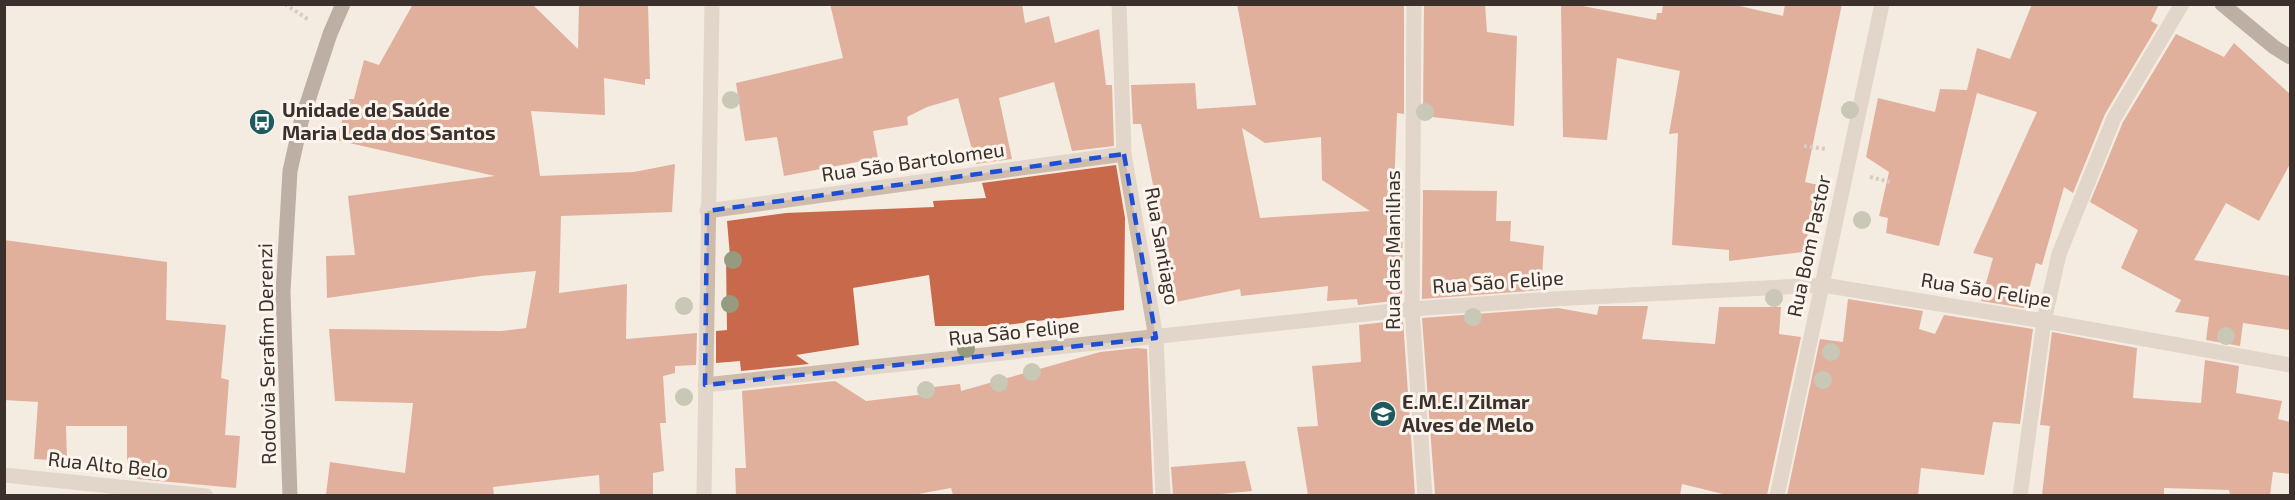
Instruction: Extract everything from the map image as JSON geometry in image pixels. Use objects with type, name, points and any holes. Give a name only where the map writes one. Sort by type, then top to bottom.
[{"type":"main road","name":"Rodovia Serafim Derenzi","points":[[290,495],[283,292],[290,171],[301,122],[330,34],[343,4]]},
{"type":"main road","points":[[2222,4],[2274,47],[2290,57]]},
{"type":"street","points":[[704,495],[712,4]]},
{"type":"street","name":"Rua Santiago","points":[[1119,4],[1125,154],[1156,338],[1163,495]]},
{"type":"street","name":"Rua das Manilhas","points":[[1414,4],[1412,309],[1425,495]]},
{"type":"street","name":"Rua Bom Pastor","points":[[1777,495],[1882,4]]},
{"type":"street","points":[[2020,495],[2044,321],[2059,254],[2114,118],[2182,4]]},
{"type":"street","name":"Rua São Bartolomeu","points":[[707,211],[1125,154]]},
{"type":"street","name":"Rua São Felipe","points":[[705,386],[1412,309],[1552,299],[1823,285],[2044,321],[2290,365]]},
{"type":"street","name":"Rua Alto Belo","points":[[4,475],[207,495]]},
{"type":"highlighted area","points":[[1124,154],[1156,338],[705,385],[707,211]]},
{"type":"building","points":[[413,4],[532,4],[578,49],[579,4],[648,4],[650,79],[645,79],[645,85],[604,78],[605,115],[531,111],[540,176],[634,172],[675,164],[672,212],[561,216],[559,293],[627,284],[626,339],[697,333],[696,365],[675,366],[675,373],[663,376],[666,423],[660,423],[664,471],[653,473],[653,495],[600,495],[599,475],[493,487],[494,495],[326,495],[330,462],[405,473],[413,403],[335,401],[329,329],[501,331],[526,328],[536,271],[481,276],[327,298],[326,256],[355,255],[348,196],[495,176],[336,140],[349,99],[354,99],[364,60],[379,65]]},
{"type":"building","points":[[830,4],[1022,4],[1025,23],[1049,16],[1055,43],[1099,29],[1106,85],[1112,85],[1114,146],[1072,151],[1054,82],[999,98],[1012,159],[976,164],[958,98],[927,107],[907,117],[908,125],[873,131],[878,158],[784,176],[777,137],[745,141],[736,83],[843,58]]},
{"type":"building","points":[[1237,4],[1404,4],[1404,114],[1397,113],[1394,189],[1403,189],[1402,300],[1358,305],[1357,299],[1327,301],[1328,286],[1241,296],[1240,289],[1176,302],[1141,124],[1133,124],[1131,85],[1195,83],[1197,109],[1256,105]],"holes":[[[1242,128],[1265,143],[1321,137],[1322,180],[1370,211],[1260,218]]]},
{"type":"building","points":[[1424,4],[1485,4],[1487,32],[1517,36],[1514,126],[1423,116]]},
{"type":"building","points":[[1561,4],[1572,4],[1656,20],[1657,13],[1662,13],[1663,4],[1731,4],[1783,16],[1785,4],[1842,4],[1805,182],[1818,185],[1816,203],[1803,252],[1729,261],[1729,250],[1672,245],[1678,133],[1669,134],[1680,71],[1617,58],[1607,140],[1563,137]]},
{"type":"building","points":[[2032,4],[2159,4],[2151,21],[2158,25],[2105,114],[2073,193],[2064,187],[2042,265],[2036,263],[2024,308],[1981,301],[1993,258],[1973,253],[2037,112],[1977,93],[1939,246],[1886,233],[1888,218],[1879,216],[1889,172],[1866,157],[1878,98],[1935,112],[1940,89],[1967,90],[1977,48],[2010,59]]},
{"type":"building","points":[[2176,34],[2224,57],[2234,43],[2290,94],[2290,164],[2259,221],[2226,203],[2194,260],[2290,276],[2290,330],[2243,323],[2240,346],[2206,340],[2209,317],[2175,312],[2181,300],[2121,268],[2138,230],[2090,202],[2123,122]]},
{"type":"building","points":[[1116,165],[1125,218],[1124,310],[999,326],[935,326],[929,275],[853,288],[859,345],[796,355],[809,364],[741,371],[740,361],[716,363],[716,331],[727,330],[726,257],[730,256],[727,221],[786,213],[934,207],[933,201],[986,198],[982,183]]},
{"type":"building","points":[[1423,190],[1497,191],[1496,221],[1511,221],[1510,241],[1544,246],[1541,290],[1422,299]]},
{"type":"building","points":[[4,240],[167,262],[166,320],[226,325],[221,378],[229,380],[225,435],[240,436],[236,488],[137,479],[137,472],[127,472],[127,426],[66,426],[67,461],[34,459],[38,402],[4,400]]},
{"type":"building","points":[[1848,299],[1923,311],[1919,329],[1935,334],[1944,315],[2033,329],[2020,424],[1993,422],[1984,475],[1921,468],[1918,495],[1787,495],[1820,339],[1843,342]]},
{"type":"building","points":[[1599,306],[1648,306],[1642,339],[1715,344],[1719,307],[1781,307],[1779,334],[1801,337],[1767,495],[1727,495],[1682,484],[1680,495],[1435,495],[1422,318],[1558,308],[1597,315]]},
{"type":"building","name":"E.M.E.I Zilmar Alves de Melo","points":[[1403,320],[1415,495],[1308,495],[1297,427],[1318,426],[1312,366],[1361,362],[1359,325]]},
{"type":"building","points":[[2052,332],[2137,348],[2133,398],[2201,403],[2205,360],[2239,366],[2236,393],[2282,401],[2278,419],[2290,422],[2290,474],[2273,472],[2270,495],[2230,495],[2229,490],[2164,488],[2164,495],[2042,495],[2050,426],[2040,425]]},
{"type":"building","points":[[1147,349],[1153,495],[953,495],[951,488],[913,495],[736,495],[735,468],[746,468],[742,391],[835,381],[866,401],[926,394],[925,388],[960,384],[961,391],[1100,352]]},
{"type":"building","points":[[1245,461],[1252,491],[1210,495],[1173,495],[1171,467]]},
{"type":"place","name":"Unidade de Saúde Maria Leda dos Santos","points":[[262,122]]},
{"type":"place","name":"E.M.E.I Zilmar Alves de Melo","points":[[1383,414]]}]
